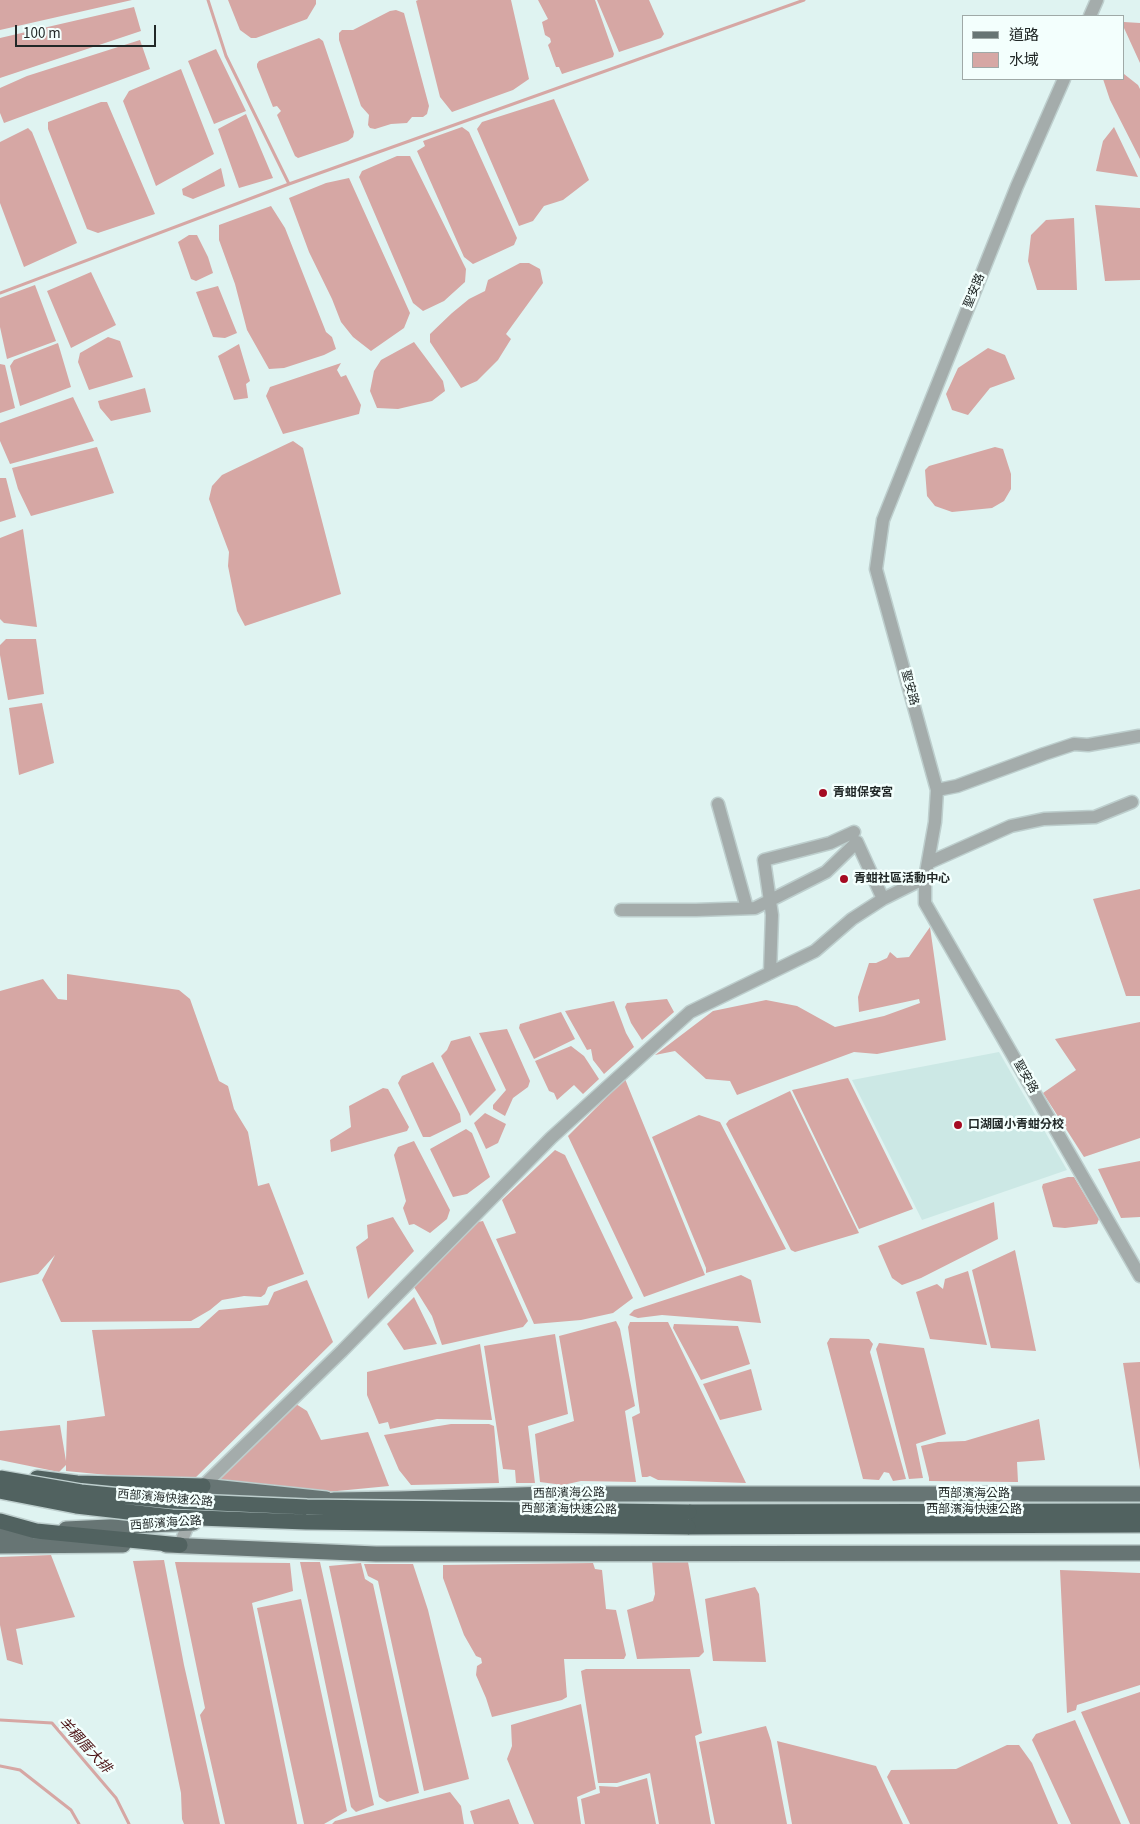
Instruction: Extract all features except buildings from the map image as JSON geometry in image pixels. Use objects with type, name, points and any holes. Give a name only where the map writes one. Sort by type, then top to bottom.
[{"type":"highway","points":[[0,1473],[77,1483],[203,1486]]},
{"type":"highway","name":"西部濱海快速公路","points":[[0,1478],[82,1492],[171,1501],[307,1507],[689,1519],[1140,1525]]},
{"type":"highway","name":"西部濱海快速公路","points":[[0,1491],[76,1506],[172,1517],[306,1522],[689,1519],[1140,1511]]},
{"type":"highway","points":[[0,1521],[36,1531],[180,1545]]},
{"type":"main road","points":[[203,1486],[335,1500]]},
{"type":"main road","name":"西部濱海公路","points":[[0,1532],[190,1524],[335,1500],[548,1494],[1140,1494]]},
{"type":"main road","name":"西部濱海公路","points":[[0,1546],[180,1545],[376,1554],[1140,1553]]},
{"type":"street","points":[[1090,15],[1097,0]]},
{"type":"street","name":"聖安路","points":[[1064,80],[1017,186],[883,520],[876,569],[937,790],[935,822],[925,878],[925,903],[1140,1276]]},
{"type":"street","points":[[937,790],[957,786],[1074,744],[1088,745],[1139,736]]},
{"type":"street","points":[[928,863],[1011,826],[1044,819],[1095,816],[1132,802]]},
{"type":"street","points":[[718,804],[747,908]]},
{"type":"street","points":[[770,973],[771,900],[764,860],[830,843],[854,832]]},
{"type":"street","points":[[621,910],[755,908],[826,872],[857,842],[883,898]]},
{"type":"street","points":[[180,1545],[190,1524],[203,1486],[342,1351],[551,1138],[683,1018],[690,1012],[815,951],[852,919],[883,898],[925,878]]},
{"type":"shaded area","name":"口湖國小青蚶分校","points":[[999,1052],[1067,1170],[922,1220],[852,1080]]},
{"type":"water","points":[[0,0],[132,0],[0,30]]},
{"type":"water","points":[[228,0],[316,0],[316,4],[307,19],[256,38],[251,38],[240,30]]},
{"type":"water","points":[[511,0],[529,79],[513,90],[452,112],[440,97],[416,1]]},
{"type":"water","points":[[538,0],[595,0],[614,54],[613,57],[562,74],[559,67],[556,67],[548,45],[551,42],[550,38],[545,35],[542,22],[548,19]]},
{"type":"water","points":[[597,0],[649,0],[664,34],[661,38],[619,52]]},
{"type":"water","points":[[134,7],[141,31],[0,78],[0,38]]},
{"type":"water","points":[[396,10],[404,13],[429,106],[427,114],[423,117],[412,117],[407,123],[391,124],[375,129],[370,128],[368,125],[369,115],[361,106],[339,40],[339,33],[342,30],[353,30],[390,11]]},
{"type":"water","points":[[1125,22],[1140,23],[1140,63],[1125,30]]},
{"type":"water","points":[[319,38],[323,41],[354,132],[353,137],[348,141],[298,158],[295,156],[277,115],[281,111],[277,106],[273,107],[257,64],[259,61]]},
{"type":"water","points":[[140,40],[150,69],[4,123],[0,113],[0,88],[27,76]]},
{"type":"water","points":[[216,49],[246,111],[214,124],[188,61]]},
{"type":"water","points":[[181,69],[214,154],[156,186],[123,101],[129,91]]},
{"type":"water","points":[[1125,75],[1138,85],[1140,89],[1140,159],[1110,100],[1103,80],[1125,80]]},
{"type":"water","points":[[554,99],[589,180],[563,200],[544,206],[533,221],[519,226],[477,129],[482,122]]},
{"type":"water","points":[[101,102],[107,102],[155,214],[98,233],[87,229],[48,129],[48,122]]},
{"type":"water","points":[[246,114],[273,178],[239,188],[218,129]]},
{"type":"water","points":[[462,127],[469,132],[517,238],[514,245],[473,264],[464,257],[417,151],[425,146],[423,141]]},
{"type":"water","points":[[1114,127],[1138,177],[1096,171],[1103,141]]},
{"type":"water","points":[[28,128],[32,132],[77,243],[24,267],[0,203],[0,142]]},
{"type":"water","points":[[397,156],[410,156],[466,269],[465,282],[444,301],[423,311],[413,303],[359,177],[362,171]]},
{"type":"water","points":[[221,168],[225,186],[193,199],[183,195],[182,189]]},
{"type":"water","points":[[349,178],[410,313],[404,328],[371,351],[353,337],[341,322],[309,252],[289,198],[326,183]]},
{"type":"water","points":[[1095,205],[1140,208],[1140,280],[1105,281]]},
{"type":"water","points":[[271,206],[285,228],[326,332],[332,337],[336,349],[324,355],[284,368],[269,369],[247,330],[235,284],[219,240],[219,225]]},
{"type":"water","points":[[1074,218],[1077,290],[1037,290],[1028,261],[1031,235],[1046,220]]},
{"type":"water","points":[[189,235],[197,235],[208,257],[213,273],[196,281],[191,279],[178,242]]},
{"type":"water","points":[[520,263],[529,263],[540,269],[543,283],[506,334],[511,339],[498,360],[477,381],[461,388],[430,342],[430,334],[469,299],[485,291],[488,280]]},
{"type":"water","points":[[91,272],[116,325],[71,348],[47,291]]},
{"type":"water","points":[[35,285],[56,341],[7,359],[0,327],[0,298]]},
{"type":"water","points":[[218,286],[237,333],[225,338],[213,337],[196,292]]},
{"type":"water","points":[[108,337],[120,341],[133,377],[89,390],[78,362],[80,353]]},
{"type":"water","points":[[414,342],[443,381],[445,391],[432,401],[398,409],[377,408],[370,391],[374,371],[381,360]]},
{"type":"water","points":[[58,343],[71,387],[20,406],[10,366],[14,360]]},
{"type":"water","points":[[239,344],[250,381],[246,384],[248,398],[234,400],[218,356]]},
{"type":"water","points":[[988,348],[1005,355],[1015,379],[990,388],[968,415],[952,410],[946,394],[958,368]]},
{"type":"water","points":[[341,363],[337,370],[341,377],[346,375],[361,405],[359,414],[283,434],[266,396],[270,387]]},
{"type":"water","points":[[0,364],[5,365],[15,408],[0,413]]},
{"type":"water","points":[[145,388],[151,412],[111,421],[100,408],[98,401]]},
{"type":"water","points":[[73,397],[94,441],[10,464],[0,441],[0,423]]},
{"type":"water","points":[[293,441],[303,448],[341,594],[245,626],[237,611],[228,566],[229,552],[209,499],[212,486],[222,475]]},
{"type":"water","points":[[97,447],[114,493],[31,516],[18,489],[12,468]]},
{"type":"water","points":[[995,447],[1003,449],[1011,474],[1011,489],[1004,501],[992,508],[952,512],[935,506],[927,496],[925,470],[929,466]]},
{"type":"water","points":[[0,478],[6,478],[16,517],[0,522]]},
{"type":"water","points":[[23,529],[37,627],[4,623],[0,619],[0,538]]},
{"type":"water","points":[[6,639],[36,639],[44,694],[8,700],[0,655],[0,645]]},
{"type":"water","points":[[42,703],[54,763],[19,775],[9,708]]},
{"type":"water","points":[[1140,889],[1140,996],[1126,996],[1093,899]]},
{"type":"water","points":[[930,927],[946,1040],[877,1054],[854,1052],[737,1095],[730,1081],[706,1079],[675,1051],[655,1055],[713,1011],[766,1000],[797,1006],[835,1027],[884,1016],[920,1003],[919,999],[859,1012],[858,997],[869,963],[876,963],[887,958],[890,952],[897,958],[909,957]]},
{"type":"water","points":[[67,974],[179,990],[190,999],[219,1081],[228,1086],[234,1109],[248,1132],[258,1186],[269,1183],[304,1274],[268,1287],[265,1294],[261,1297],[244,1296],[222,1300],[210,1310],[191,1321],[61,1322],[42,1280],[55,1255],[38,1274],[0,1283],[0,991],[43,979],[58,999],[67,1000]]},
{"type":"water","points":[[667,999],[674,1012],[642,1040],[631,1023],[625,1007],[627,1003]]},
{"type":"water","points":[[614,1001],[626,1033],[634,1047],[604,1074],[593,1060],[591,1049],[587,1050],[565,1011]]},
{"type":"water","points":[[561,1012],[575,1039],[534,1059],[519,1028],[520,1024]]},
{"type":"water","points":[[1140,1022],[1140,1138],[1084,1157],[1043,1093],[1076,1070],[1055,1039]]},
{"type":"water","points":[[507,1029],[530,1081],[528,1087],[513,1098],[505,1116],[493,1109],[493,1105],[506,1090],[479,1033]]},
{"type":"water","points":[[470,1036],[496,1090],[470,1116],[441,1056],[447,1050],[451,1041]]},
{"type":"water","points":[[571,1046],[584,1056],[599,1079],[583,1094],[574,1085],[557,1100],[554,1093],[549,1091],[535,1061]]},
{"type":"water","points":[[433,1062],[460,1114],[461,1122],[430,1137],[423,1137],[398,1083],[402,1076]]},
{"type":"water","points":[[848,1078],[913,1209],[859,1229],[792,1090]]},
{"type":"water","points":[[625,1079],[705,1275],[644,1297],[568,1136]]},
{"type":"water","points":[[383,1088],[388,1089],[409,1127],[407,1131],[331,1152],[330,1140],[351,1127],[349,1106]]},
{"type":"water","points":[[790,1091],[859,1233],[795,1252],[791,1250],[726,1124],[729,1120]]},
{"type":"water","points":[[485,1113],[506,1124],[498,1143],[486,1149],[474,1123]]},
{"type":"water","points":[[699,1115],[720,1122],[786,1249],[706,1273],[706,1268],[652,1137]]},
{"type":"water","points":[[466,1129],[472,1133],[490,1177],[467,1194],[453,1197],[430,1149]]},
{"type":"water","points":[[414,1141],[450,1210],[447,1219],[430,1233],[414,1224],[409,1225],[403,1208],[406,1201],[394,1155],[398,1147]]},
{"type":"water","points":[[555,1150],[565,1155],[633,1298],[613,1313],[581,1320],[534,1324],[496,1239],[516,1233],[502,1200]]},
{"type":"water","points":[[1140,1161],[1140,1217],[1121,1218],[1098,1169]]},
{"type":"water","points":[[1074,1177],[1099,1219],[1097,1224],[1065,1228],[1053,1227],[1042,1187],[1043,1184]]},
{"type":"water","points":[[994,1202],[998,1239],[921,1278],[902,1285],[892,1278],[878,1246]]},
{"type":"water","points":[[393,1217],[414,1251],[368,1299],[356,1247],[368,1238],[367,1225]]},
{"type":"water","points":[[483,1221],[528,1321],[523,1327],[442,1345],[432,1316],[414,1287],[478,1222]]},
{"type":"water","points":[[1015,1250],[1036,1351],[991,1348],[972,1270]]},
{"type":"water","points":[[968,1271],[987,1345],[930,1339],[916,1292],[937,1284],[943,1289],[945,1279]]},
{"type":"water","points":[[741,1275],[751,1280],[761,1323],[662,1315],[638,1318],[629,1315],[634,1310]]},
{"type":"water","points":[[307,1280],[333,1342],[190,1483],[66,1471],[66,1465],[59,1472],[0,1460],[0,1431],[60,1425],[66,1461],[67,1421],[105,1416],[92,1330],[199,1328],[219,1310],[268,1305],[274,1292]]},
{"type":"water","points":[[414,1297],[437,1344],[404,1350],[387,1324]]},
{"type":"water","points":[[616,1321],[620,1329],[635,1406],[625,1411],[636,1482],[581,1481],[563,1485],[540,1482],[535,1434],[574,1421],[559,1336]]},
{"type":"water","points":[[630,1322],[668,1322],[746,1483],[658,1480],[650,1476],[642,1477],[632,1417],[640,1413],[628,1327]]},
{"type":"water","points":[[674,1324],[738,1326],[750,1364],[701,1380],[673,1328]]},
{"type":"water","points":[[555,1334],[568,1414],[528,1426],[535,1483],[516,1483],[515,1470],[503,1469],[484,1346]]},
{"type":"water","points":[[830,1338],[869,1339],[873,1344],[870,1352],[906,1479],[893,1481],[889,1473],[884,1472],[879,1480],[863,1479],[827,1343]]},
{"type":"water","points":[[879,1343],[924,1348],[946,1434],[916,1444],[923,1478],[909,1479],[876,1349]]},
{"type":"water","points":[[480,1344],[492,1420],[437,1419],[390,1429],[388,1422],[379,1424],[367,1395],[367,1372]]},
{"type":"water","points":[[1140,1362],[1140,1470],[1123,1363]]},
{"type":"water","points":[[751,1369],[762,1410],[720,1420],[703,1384]]},
{"type":"water","points":[[296,1404],[307,1411],[321,1440],[368,1432],[389,1486],[327,1492],[211,1485]]},
{"type":"water","points":[[1039,1419],[1045,1460],[1017,1462],[1018,1482],[929,1481],[921,1446],[938,1442],[965,1441]]},
{"type":"water","points":[[451,1424],[489,1424],[494,1426],[499,1483],[411,1485],[399,1470],[384,1435]]},
{"type":"water","points":[[51,1555],[75,1617],[16,1629],[23,1665],[7,1660],[0,1625],[0,1557]]},
{"type":"water","points":[[164,1560],[184,1665],[220,1824],[184,1824],[182,1819],[181,1793],[133,1561]]},
{"type":"water","points":[[652,1561],[688,1562],[704,1652],[699,1657],[637,1659],[627,1610],[653,1601],[655,1594]]},
{"type":"water","points":[[175,1562],[290,1563],[293,1591],[252,1603],[297,1824],[225,1824],[200,1715],[205,1708]]},
{"type":"water","points":[[300,1562],[320,1562],[374,1805],[356,1812],[351,1807]]},
{"type":"water","points":[[361,1563],[365,1579],[373,1584],[419,1793],[387,1802],[379,1797],[329,1566]]},
{"type":"water","points":[[593,1563],[595,1569],[602,1570],[606,1609],[616,1610],[626,1655],[624,1659],[564,1659],[567,1697],[562,1700],[492,1717],[476,1675],[477,1666],[482,1663],[481,1658],[476,1656],[464,1635],[443,1578],[443,1565]]},
{"type":"water","points":[[364,1564],[413,1564],[428,1610],[469,1779],[424,1791],[378,1581],[368,1576]]},
{"type":"water","points":[[1060,1570],[1140,1573],[1140,1685],[1077,1705],[1076,1710],[1067,1713]]},
{"type":"water","points":[[755,1587],[759,1594],[766,1662],[713,1661],[705,1599]]},
{"type":"water","points":[[301,1599],[347,1811],[324,1824],[304,1824],[257,1608]]},
{"type":"water","points":[[586,1669],[690,1669],[702,1733],[695,1736],[711,1824],[659,1824],[650,1773],[617,1783],[598,1783],[581,1671]]},
{"type":"water","points":[[1140,1692],[1140,1824],[1130,1824],[1081,1712]]},
{"type":"water","points":[[581,1704],[596,1789],[577,1797],[581,1824],[534,1824],[507,1759],[512,1746],[511,1725]]},
{"type":"water","points":[[1075,1720],[1121,1824],[1071,1824],[1032,1740],[1036,1734]]},
{"type":"water","points":[[766,1726],[771,1741],[787,1824],[715,1824],[699,1742]]},
{"type":"water","points":[[777,1741],[876,1766],[903,1824],[792,1824]]},
{"type":"water","points":[[1007,1745],[1019,1745],[1032,1763],[1058,1824],[910,1824],[887,1777],[891,1770],[956,1769]]},
{"type":"water","points":[[647,1778],[656,1824],[585,1824],[581,1799],[600,1793],[599,1786],[617,1787]]},
{"type":"water","points":[[450,1792],[461,1806],[464,1824],[332,1824],[335,1821]]},
{"type":"water","points":[[509,1799],[519,1824],[474,1824],[470,1811]]},
{"type":"waterway","points":[[208,0],[226,56],[289,184]]},
{"type":"waterway","points":[[0,293],[289,184],[804,0]]},
{"type":"waterway","name":"羊稠厝大排","points":[[0,1720],[52,1723],[116,1798],[129,1824]]},
{"type":"waterway","points":[[0,1766],[20,1770],[71,1810],[79,1824]]},
{"type":"place","name":"青蚶保安宮","points":[[823,793]]},
{"type":"place","name":"青蚶社區活動中心","points":[[844,879]]},
{"type":"place","name":"口湖國小青蚶分校","points":[[958,1125]]}]
